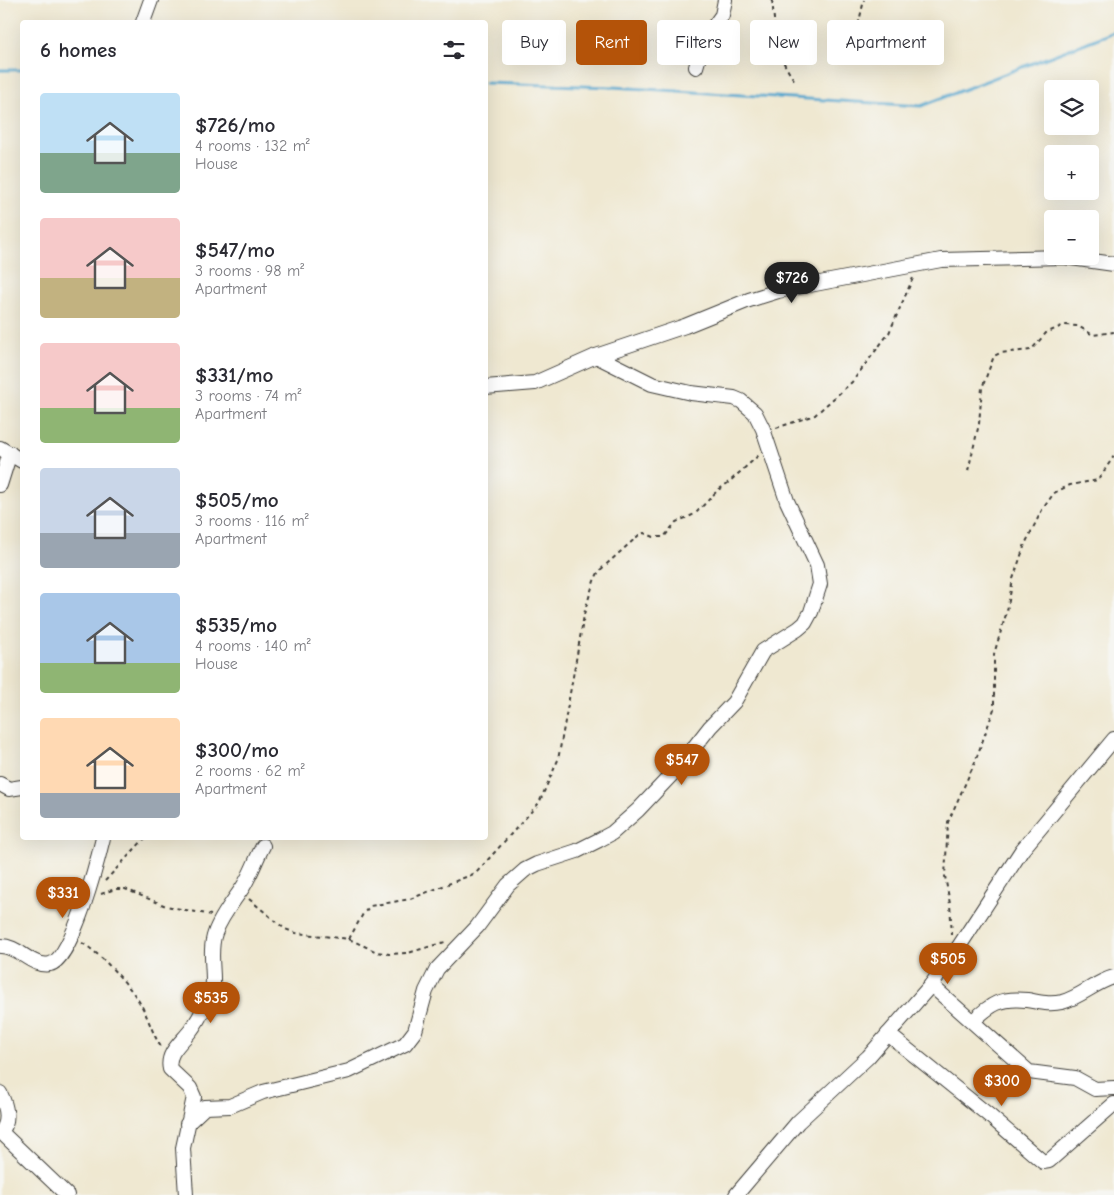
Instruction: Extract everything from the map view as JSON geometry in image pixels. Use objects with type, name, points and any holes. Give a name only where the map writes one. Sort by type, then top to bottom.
[{"type":"street","points":[[144,20],[151,0]]},
{"type":"street","points":[[696,67],[704,40],[722,15],[725,0]]},
{"type":"street","points":[[488,387],[535,383],[596,356],[685,326],[749,300],[778,292],[919,264],[941,260],[1064,257],[1114,264]]},
{"type":"street","points":[[187,1124],[205,1106],[230,1106],[263,1092],[349,1071],[404,1044],[415,1031],[431,977],[470,933],[508,885],[525,870],[586,847],[612,833],[638,810],[677,770],[710,728],[734,702],[763,651],[805,623],[819,592],[817,565],[787,501],[756,413],[741,401],[723,396],[691,393],[652,384],[596,356]]},
{"type":"street","points":[[0,485],[5,451],[20,460]]},
{"type":"street","points":[[736,1195],[798,1122],[868,1057],[931,985],[954,954],[1022,850],[1114,739]]},
{"type":"street","points":[[0,784],[10,789],[20,787]]},
{"type":"street","points":[[0,946],[6,946],[35,962],[49,965],[57,960],[71,937],[91,885],[102,840]]},
{"type":"street","points":[[186,1195],[182,1166],[187,1124],[194,1100],[190,1088],[170,1069],[170,1062],[180,1041],[191,1030],[211,994],[213,986],[210,952],[215,933],[222,917],[241,891],[263,846]]},
{"type":"street","points":[[973,1021],[988,1007],[1000,1000],[1027,1000],[1046,1004],[1060,1002],[1074,998],[1114,977]]},
{"type":"street","points":[[931,985],[1029,1072],[1076,1078],[1095,1089],[1114,1088]]},
{"type":"street","points":[[888,1034],[991,1117],[1043,1162],[1049,1161],[1114,1104]]},
{"type":"street","points":[[0,1093],[6,1112],[5,1124],[1,1133],[67,1195]]},
{"type":"path","points":[[772,0],[775,37],[782,64],[795,81]]},
{"type":"path","points":[[859,20],[864,0]]},
{"type":"path","points":[[349,939],[363,914],[370,906],[410,899],[476,873],[539,803],[558,760],[585,610],[599,571],[639,535],[644,533],[654,537],[664,537],[676,522],[695,514],[717,491],[729,482],[766,438],[815,415],[852,382],[889,332],[919,264]]},
{"type":"path","points":[[968,471],[979,424],[982,388],[994,356],[1000,353],[1031,350],[1046,333],[1064,325],[1078,326],[1092,334],[1114,332]]},
{"type":"path","points":[[954,954],[950,904],[944,876],[948,822],[975,762],[994,709],[994,654],[1006,611],[1012,579],[1025,544],[1042,510],[1054,493],[1070,485],[1098,480],[1114,456]]},
{"type":"path","points":[[99,887],[143,840]]},
{"type":"path","points":[[98,891],[100,895],[115,889],[125,889],[166,906],[222,917]]},
{"type":"path","points":[[241,891],[285,929],[296,934],[349,939],[370,950],[389,954],[408,953],[470,933]]},
{"type":"path","points":[[71,937],[86,945],[140,1002],[152,1033],[170,1062]]},
{"type":"waterway","points":[[488,83],[613,87],[921,106],[1114,32]]},
{"type":"waterway","points":[[0,70],[20,70]]}]
